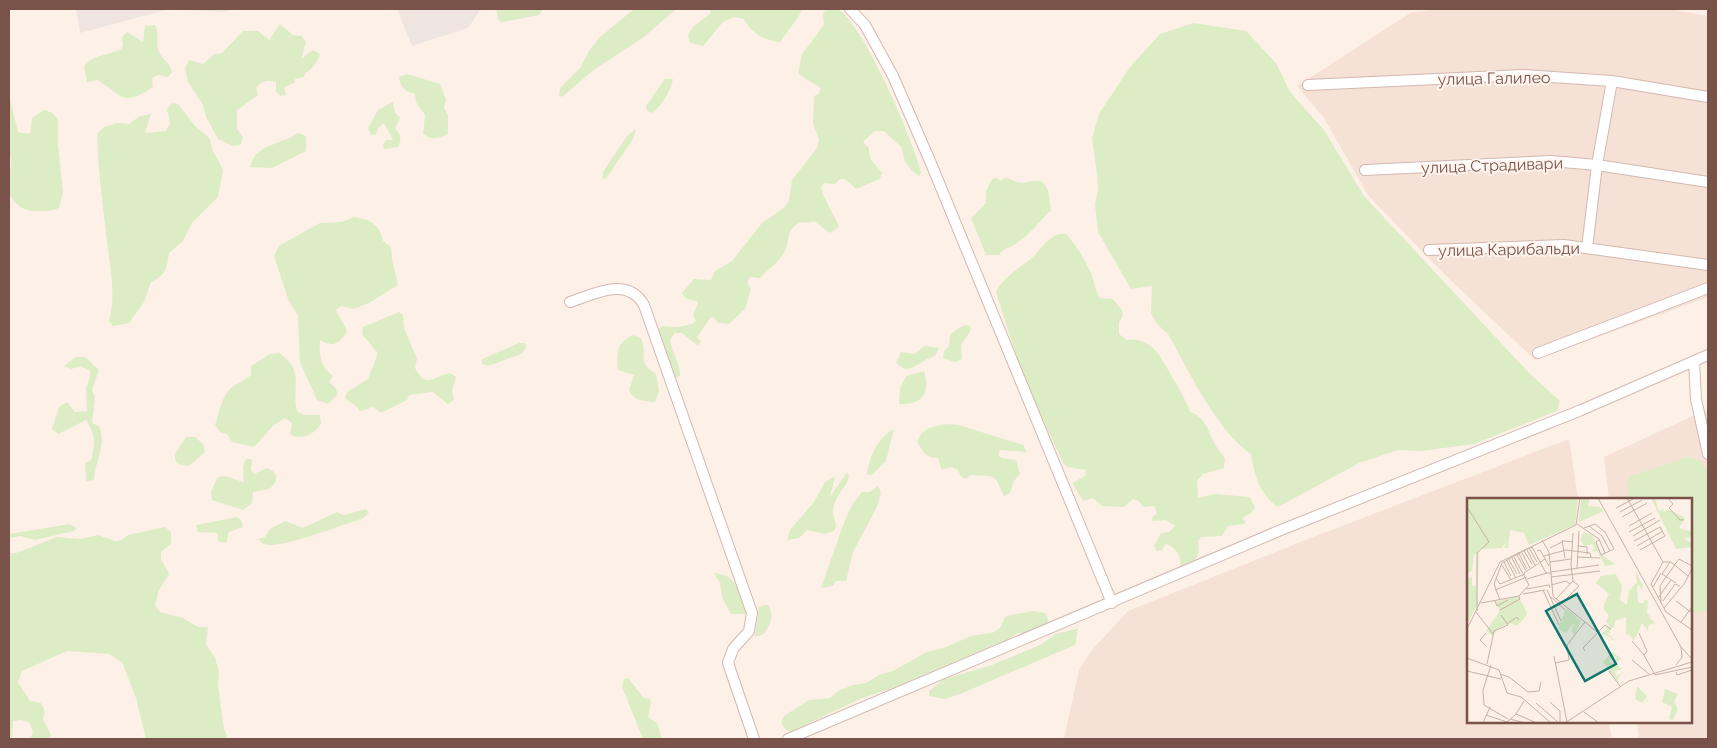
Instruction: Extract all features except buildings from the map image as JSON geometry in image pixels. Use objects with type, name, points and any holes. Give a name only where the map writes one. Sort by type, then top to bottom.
[{"type":"street","points":[[850,9],[864,26],[893,76],[930,161],[1112,603]]},
{"type":"street","name":"улица Галилео","points":[[1308,85],[1522,75],[1612,81],[1708,97]]},
{"type":"street","points":[[1587,248],[1597,165],[1612,81]]},
{"type":"street","name":"улица Страдивари","points":[[1365,170],[1551,161],[1597,165],[1708,182]]},
{"type":"street","name":"улица Карибальди","points":[[1429,250],[1564,245],[1708,266]]},
{"type":"street","points":[[570,302],[614,288],[632,291],[644,305],[752,613],[749,631],[733,649],[728,664],[754,739]]},
{"type":"street","points":[[1538,353],[1708,288]]},
{"type":"street","points":[[788,739],[1289,527],[1579,411],[1708,355]]},
{"type":"street","points":[[1694,361],[1696,400],[1708,454]]},
{"type":"shaded area","points":[[76,9],[169,9],[80,33]]},
{"type":"shaded area","points":[[169,9],[236,9],[223,12]]},
{"type":"shaded area","points":[[397,9],[481,9],[468,28],[412,46]]},
{"type":"shaded area","points":[[1442,9],[1669,9],[1708,16],[1708,297],[1535,360],[1445,275],[1368,195],[1324,118],[1297,86],[1412,12]]},
{"type":"shaded area","points":[[1708,409],[1708,739],[1639,739],[1637,723],[1692,723],[1692,498],[1609,498],[1604,457]]},
{"type":"shaded area","points":[[1569,439],[1578,498],[1467,498],[1467,723],[1609,723],[1612,739],[1064,739],[1079,670],[1091,651],[1128,611],[1308,539]]},
{"type":"green space","points":[[496,9],[543,9],[539,15],[503,22],[499,21]]},
{"type":"green space","points":[[634,9],[676,9],[644,37],[595,69],[562,97],[559,95],[560,88],[581,67],[590,49],[599,38]]},
{"type":"green space","points":[[710,9],[802,9],[780,42],[769,40],[759,35],[750,28],[744,19],[734,17],[723,22],[703,46],[690,43],[688,35],[693,27],[711,13]]},
{"type":"green space","points":[[826,9],[837,9],[848,18],[860,35],[898,111],[921,173],[919,176],[911,170],[905,161],[901,147],[884,131],[874,131],[863,142],[869,148],[871,159],[882,173],[880,179],[856,189],[845,179],[840,179],[835,184],[824,183],[821,187],[822,192],[839,227],[830,233],[814,221],[799,223],[790,232],[787,247],[780,259],[760,278],[750,277],[747,282],[751,289],[745,309],[729,324],[718,323],[713,317],[710,318],[697,337],[701,342],[698,346],[682,333],[675,333],[670,340],[680,371],[680,376],[676,378],[673,375],[657,331],[662,326],[684,326],[696,321],[693,315],[698,302],[685,298],[682,293],[694,279],[711,280],[715,271],[732,261],[762,223],[785,207],[789,200],[792,180],[817,148],[819,140],[813,123],[814,96],[819,94],[821,88],[798,74],[802,54],[824,25],[823,14]]},
{"type":"green space","points":[[1194,23],[1246,31],[1276,63],[1290,92],[1324,130],[1364,196],[1528,372],[1560,401],[1557,411],[1474,444],[1421,451],[1398,450],[1359,463],[1278,507],[1272,503],[1259,484],[1251,454],[1226,430],[1215,415],[1194,382],[1168,334],[1157,324],[1151,313],[1152,286],[1131,289],[1098,232],[1095,204],[1098,191],[1097,174],[1092,138],[1099,114],[1130,67],[1160,34]]},
{"type":"green space","points":[[280,24],[293,35],[302,36],[306,42],[301,59],[313,50],[320,54],[319,57],[312,68],[305,73],[304,77],[295,79],[294,83],[284,87],[286,95],[280,96],[276,91],[276,82],[263,82],[256,88],[258,95],[237,110],[237,129],[243,137],[240,145],[233,146],[218,139],[206,117],[203,105],[188,82],[185,68],[189,60],[203,64],[214,54],[222,53],[243,31],[258,31],[269,40]]},
{"type":"green space","points":[[155,25],[159,52],[170,66],[172,72],[168,77],[158,75],[152,78],[153,87],[142,94],[128,98],[122,97],[97,80],[87,82],[84,66],[88,62],[121,49],[123,45],[122,37],[127,32],[143,42],[145,26]]},
{"type":"green space","points":[[407,74],[440,84],[446,100],[444,108],[448,115],[448,134],[435,138],[423,134],[425,115],[416,102],[415,94],[408,92],[400,81],[399,77]]},
{"type":"green space","points":[[665,79],[673,79],[666,97],[652,113],[647,111],[646,106]]},
{"type":"green space","points":[[9,95],[18,132],[30,134],[32,118],[44,110],[53,113],[58,120],[58,145],[63,193],[59,208],[45,211],[30,210],[23,208],[12,199],[8,187],[11,163],[9,152]]},
{"type":"green space","points":[[393,102],[395,112],[400,118],[395,128],[400,135],[400,142],[398,147],[384,149],[383,144],[387,140],[393,140],[384,123],[379,127],[376,134],[371,135],[368,128],[378,110]]},
{"type":"green space","points":[[172,103],[178,104],[195,126],[210,139],[212,149],[223,170],[218,197],[192,223],[183,241],[169,253],[163,274],[151,282],[144,302],[129,323],[113,326],[109,321],[112,288],[100,183],[97,134],[104,127],[117,123],[129,124],[140,116],[151,114],[145,133],[166,131],[170,123],[167,109]]},
{"type":"green space","points":[[636,129],[633,139],[609,174],[605,179],[602,178],[603,172],[627,136]]},
{"type":"green space","points":[[298,133],[306,136],[306,151],[272,168],[250,167],[253,159],[263,149]]},
{"type":"green space","points":[[1006,177],[1022,183],[1043,182],[1048,190],[1051,210],[1018,242],[1003,250],[999,255],[986,255],[971,218],[986,203],[986,191],[992,179],[997,178],[1001,181]]},
{"type":"green space","points":[[354,217],[373,223],[382,235],[383,241],[391,247],[398,285],[369,303],[353,309],[341,306],[336,310],[347,331],[339,342],[328,344],[320,340],[321,360],[325,369],[333,376],[329,382],[335,387],[338,394],[328,404],[317,400],[300,362],[298,316],[288,299],[274,256],[279,246],[320,223],[342,222]]},
{"type":"green space","points":[[1059,234],[1066,234],[1080,252],[1092,274],[1100,298],[1113,299],[1122,310],[1123,316],[1119,322],[1119,334],[1127,340],[1142,341],[1153,348],[1166,366],[1186,401],[1190,412],[1203,421],[1217,448],[1224,457],[1224,468],[1203,474],[1197,481],[1198,498],[1215,494],[1250,497],[1255,508],[1251,513],[1242,518],[1246,522],[1244,524],[1228,526],[1222,536],[1201,537],[1198,541],[1199,550],[1197,556],[1187,568],[1180,567],[1179,556],[1173,547],[1166,544],[1162,550],[1157,551],[1154,546],[1161,533],[1169,532],[1175,526],[1166,520],[1151,521],[1153,516],[1157,514],[1154,506],[1143,507],[1139,501],[1133,499],[1124,507],[1102,506],[1093,498],[1083,501],[1072,483],[1085,476],[1086,470],[1068,467],[1063,463],[1021,371],[996,292],[1007,277],[1033,257],[1047,241]]},
{"type":"green space","points":[[399,312],[403,315],[404,328],[417,359],[415,368],[426,380],[450,373],[456,377],[452,391],[454,400],[448,404],[433,392],[409,395],[407,400],[381,413],[373,407],[360,411],[345,398],[347,392],[368,379],[378,353],[362,334],[363,327]]},
{"type":"green space","points":[[965,325],[970,326],[971,330],[961,345],[962,359],[955,362],[943,358],[944,351],[949,346],[950,335]]},
{"type":"green space","points":[[633,335],[641,338],[644,362],[656,374],[659,391],[655,402],[643,401],[633,396],[629,390],[634,375],[618,370],[617,358],[619,349],[624,341]]},
{"type":"green space","points":[[519,343],[525,343],[526,348],[521,354],[488,366],[482,364],[482,359]]},
{"type":"green space","points":[[925,346],[939,348],[935,356],[909,369],[905,369],[896,363],[901,352],[914,354]]},
{"type":"green space","points":[[279,353],[292,366],[295,373],[297,411],[304,415],[320,415],[321,424],[308,436],[300,437],[290,435],[292,423],[285,418],[274,425],[254,447],[232,442],[227,434],[220,432],[215,425],[225,395],[231,388],[251,375],[251,366],[270,354]]},
{"type":"green space","points":[[76,357],[85,357],[99,370],[92,390],[95,397],[92,423],[99,426],[102,439],[94,480],[86,481],[85,463],[91,460],[94,444],[92,430],[86,420],[58,434],[52,429],[59,407],[67,402],[75,412],[87,411],[86,388],[90,371],[81,366],[71,369],[64,366]]},
{"type":"green space","points":[[924,371],[926,386],[923,396],[914,402],[899,404],[900,388],[906,376]]},
{"type":"green space","points":[[947,424],[959,425],[1023,445],[1027,452],[1000,450],[998,455],[1002,458],[1016,460],[1020,474],[1014,481],[1010,493],[1004,496],[996,479],[990,476],[970,475],[966,479],[961,477],[958,470],[951,467],[942,470],[938,458],[925,454],[917,442],[919,437],[929,428]]},
{"type":"green space","points":[[894,429],[886,461],[872,475],[867,474],[875,448],[883,437]]},
{"type":"green space","points":[[186,437],[195,437],[203,444],[205,452],[189,466],[180,465],[175,460],[175,454]]},
{"type":"green space","points":[[1688,457],[1696,459],[1705,466],[1708,473],[1708,610],[1692,613],[1692,498],[1629,498],[1627,484],[1631,476]]},
{"type":"green space","points":[[246,459],[252,459],[251,470],[254,474],[267,468],[273,471],[277,477],[271,488],[253,492],[252,503],[243,510],[212,500],[211,492],[217,478],[227,477],[244,482],[243,467]]},
{"type":"green space","points":[[847,472],[849,477],[833,510],[836,526],[834,531],[825,534],[807,530],[799,538],[787,540],[790,530],[814,502],[825,482],[835,476],[830,497]]},
{"type":"green space","points":[[878,486],[881,493],[877,507],[853,552],[846,581],[836,581],[833,586],[821,588],[852,505],[862,492],[870,492]]},
{"type":"green space","points":[[366,509],[369,513],[362,519],[297,540],[272,545],[264,544],[258,539],[265,537],[270,529],[285,521],[303,528],[337,512],[344,515]]},
{"type":"green space","points":[[237,517],[242,521],[243,527],[229,532],[226,543],[218,541],[218,533],[198,532],[196,525]]},
{"type":"green space","points":[[69,524],[77,528],[74,531],[35,540],[20,536],[9,538],[9,534]]},
{"type":"green space","points":[[165,527],[171,532],[171,544],[161,552],[161,559],[169,574],[159,590],[155,605],[160,612],[183,618],[198,627],[208,627],[206,644],[215,658],[219,672],[218,685],[224,729],[228,739],[146,739],[136,698],[122,662],[109,654],[67,651],[22,671],[18,682],[30,701],[41,703],[45,711],[43,719],[51,735],[49,739],[30,739],[33,733],[30,723],[21,720],[13,721],[12,737],[9,739],[9,553],[16,553],[57,537],[79,539],[98,535],[115,541],[122,540],[128,535]]},
{"type":"green space","points":[[714,573],[721,574],[733,581],[747,611],[745,614],[731,614],[722,597],[720,583]]},
{"type":"green space","points":[[768,605],[770,609],[771,620],[764,634],[755,637],[759,607]]},
{"type":"green space","points":[[1033,611],[1045,613],[1048,618],[1047,624],[1026,633],[1018,633],[1004,642],[895,687],[860,699],[790,732],[784,728],[781,722],[784,716],[809,700],[830,698],[838,691],[853,685],[866,683],[879,675],[893,671],[927,652],[944,648],[971,636],[992,633],[1000,628],[1005,617]]},
{"type":"green space","points":[[1078,628],[1075,645],[960,694],[944,699],[929,696],[929,691],[944,679],[992,665],[1040,645],[1056,634]]},
{"type":"green space","points":[[628,678],[644,698],[650,699],[648,717],[657,723],[662,739],[643,739],[622,687],[624,679]]}]
